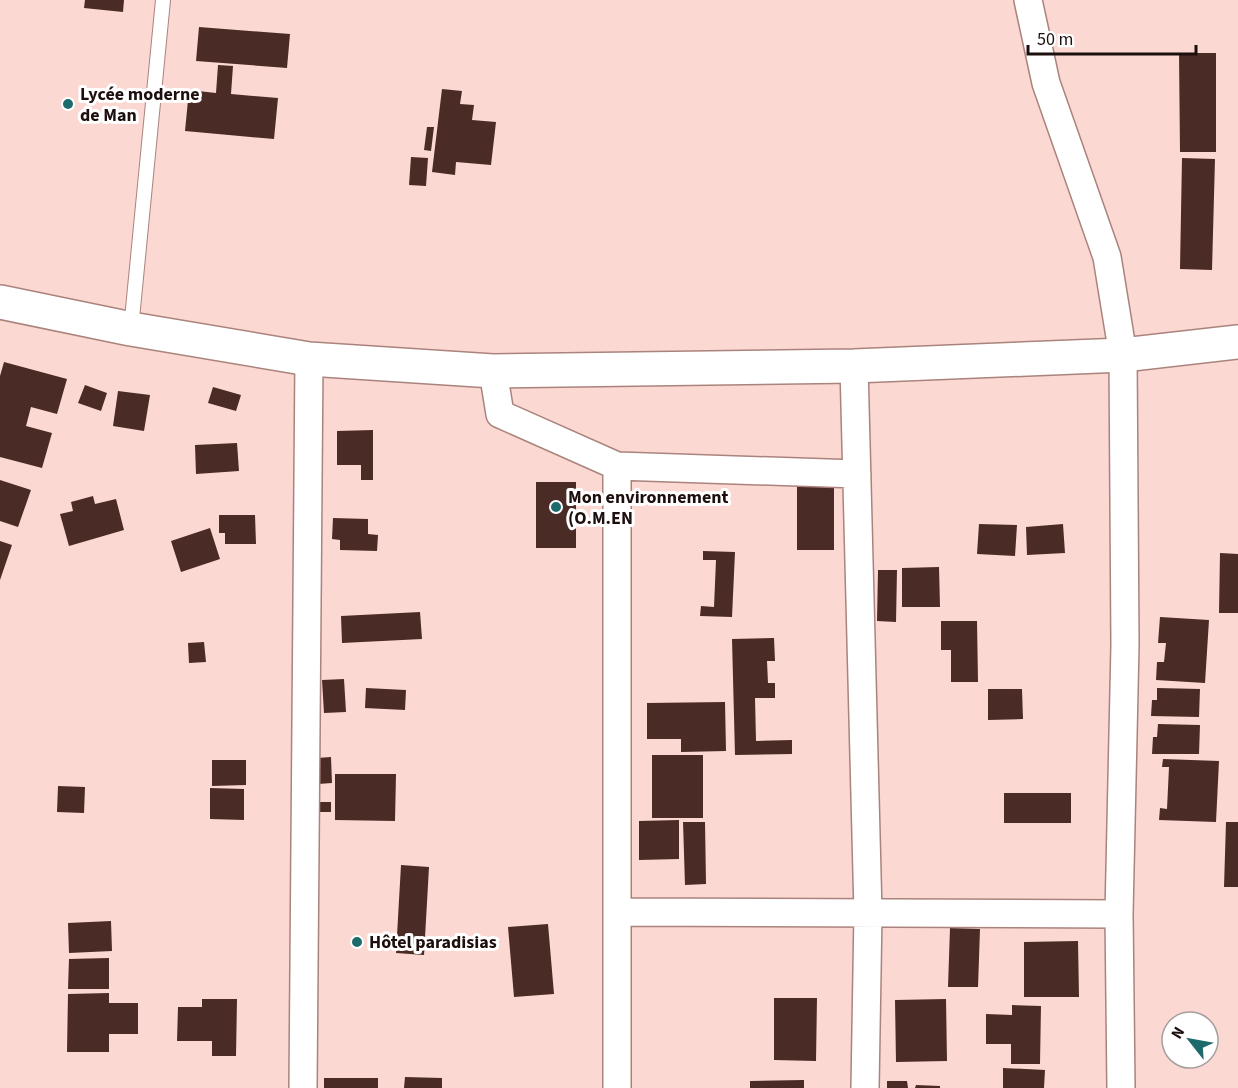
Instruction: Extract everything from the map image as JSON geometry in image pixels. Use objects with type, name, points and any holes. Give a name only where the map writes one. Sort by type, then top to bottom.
[{"type":"main road","points":[[0,302],[131,329],[309,359],[493,371],[854,366],[1123,355],[1238,342]]},
{"type":"street","points":[[1028,0],[1046,83],[1107,257],[1123,355],[1125,645],[1119,914],[1121,1088]]},
{"type":"street","points":[[303,1088],[309,359]]},
{"type":"street","points":[[854,366],[868,912],[866,1088]]},
{"type":"street","points":[[493,371],[500,414],[617,466],[857,474]]},
{"type":"street","points":[[617,466],[617,1088]]},
{"type":"street","points":[[617,912],[1119,914]]},
{"type":"lane","points":[[131,329],[164,0]]},
{"type":"building","points":[[85,0],[124,0],[123,12],[84,8]]},
{"type":"building","points":[[199,27],[290,34],[287,68],[196,61]]},
{"type":"building","points":[[1179,53],[1216,53],[1216,152],[1180,152]]},
{"type":"building","points":[[218,65],[233,66],[231,94],[278,98],[274,139],[185,131],[189,90],[216,93]]},
{"type":"building","points":[[442,89],[462,91],[460,104],[474,105],[472,120],[496,122],[491,165],[456,162],[455,175],[432,172]]},
{"type":"building","points":[[427,127],[434,127],[431,151],[424,150]]},
{"type":"building","points":[[411,157],[428,158],[426,186],[409,185]]},
{"type":"building","points":[[1182,158],[1215,159],[1212,270],[1180,269]]},
{"type":"building","points":[[4,362],[67,379],[57,414],[31,407],[26,426],[52,433],[42,468],[0,457],[0,376]]},
{"type":"building","points":[[85,385],[107,393],[101,411],[78,403]]},
{"type":"building","points":[[213,387],[241,395],[236,411],[208,403]]},
{"type":"building","points":[[118,391],[150,395],[144,431],[113,426]]},
{"type":"building","points":[[373,430],[373,480],[361,480],[361,465],[337,465],[337,431]]},
{"type":"building","points":[[237,443],[239,471],[196,474],[195,445]]},
{"type":"building","points":[[0,480],[31,490],[18,527],[0,521]]},
{"type":"building","points":[[536,482],[576,482],[576,548],[536,548]]},
{"type":"building","points":[[834,486],[834,550],[797,550],[797,487]]},
{"type":"building","points":[[93,496],[95,504],[116,499],[124,530],[69,546],[60,514],[73,511],[71,502]]},
{"type":"building","points":[[219,515],[255,515],[256,544],[225,544],[225,533],[219,533]]},
{"type":"building","points":[[333,518],[368,519],[368,534],[378,535],[377,551],[340,550],[340,540],[332,539]]},
{"type":"building","points":[[979,524],[1017,525],[1015,556],[977,554]]},
{"type":"building","points":[[1063,524],[1065,553],[1027,555],[1026,527]]},
{"type":"building","points":[[210,528],[220,559],[181,572],[171,541]]},
{"type":"building","points":[[0,541],[12,545],[0,580]]},
{"type":"building","points":[[703,551],[735,552],[732,617],[700,616],[701,606],[714,607],[716,560],[703,560]]},
{"type":"building","points":[[1220,553],[1238,554],[1238,613],[1219,613]]},
{"type":"building","points":[[939,567],[940,607],[902,607],[902,568]]},
{"type":"building","points":[[878,570],[897,570],[896,622],[877,621]]},
{"type":"building","points":[[420,612],[422,639],[342,643],[341,616]]},
{"type":"building","points":[[1160,617],[1209,620],[1205,683],[1156,680],[1157,662],[1164,662],[1166,643],[1158,643]]},
{"type":"building","points":[[941,621],[977,621],[978,682],[951,682],[951,650],[941,650]]},
{"type":"building","points":[[774,638],[775,661],[767,661],[768,683],[775,683],[775,698],[755,698],[756,741],[792,740],[792,754],[735,755],[732,639]]},
{"type":"building","points":[[204,642],[206,662],[189,663],[188,643]]},
{"type":"building","points":[[344,679],[346,712],[324,713],[322,680]]},
{"type":"building","points":[[366,688],[406,690],[405,710],[365,708]]},
{"type":"building","points":[[1157,688],[1200,689],[1199,717],[1151,716],[1152,700],[1157,700]]},
{"type":"building","points":[[988,689],[1022,689],[1023,719],[988,720]]},
{"type":"building","points":[[725,702],[726,751],[681,752],[681,739],[647,739],[647,703]]},
{"type":"building","points":[[1158,724],[1200,725],[1199,754],[1152,754],[1153,737],[1157,737]]},
{"type":"building","points":[[652,755],[703,755],[703,818],[652,818]]},
{"type":"building","points":[[331,757],[332,783],[318,784],[317,758]]},
{"type":"building","points":[[1163,759],[1219,761],[1216,822],[1159,820],[1160,808],[1167,809],[1169,767],[1162,767]]},
{"type":"building","points":[[212,760],[246,760],[246,785],[212,786]]},
{"type":"building","points":[[335,774],[396,774],[395,821],[335,820]]},
{"type":"building","points":[[58,786],[85,787],[84,813],[57,812]]},
{"type":"building","points":[[210,788],[244,789],[244,820],[210,819]]},
{"type":"building","points":[[1004,793],[1071,793],[1071,823],[1004,823]]},
{"type":"building","points":[[319,802],[331,802],[331,812],[319,812]]},
{"type":"building","points":[[679,820],[679,859],[639,860],[639,821]]},
{"type":"building","points":[[683,822],[705,822],[706,884],[685,885]]},
{"type":"building","points":[[1226,822],[1238,822],[1238,887],[1224,887]]},
{"type":"building","points":[[401,865],[429,867],[424,955],[396,953]]},
{"type":"building","points":[[111,921],[112,951],[69,953],[68,923]]},
{"type":"building","points":[[548,924],[554,994],[514,997],[508,927]]},
{"type":"building","points":[[950,928],[980,929],[978,987],[948,987]]},
{"type":"building","points":[[1078,941],[1079,997],[1024,997],[1024,942]]},
{"type":"building","points":[[109,958],[109,989],[68,989],[69,959]]},
{"type":"building","points":[[109,993],[109,1003],[138,1003],[138,1034],[109,1034],[109,1052],[67,1052],[68,994]]},
{"type":"building","points":[[774,998],[817,998],[816,1061],[774,1060]]},
{"type":"building","points":[[202,999],[237,999],[236,1056],[212,1056],[212,1041],[177,1041],[178,1007],[202,1007]]},
{"type":"building","points":[[946,999],[947,1061],[896,1062],[895,1000]]},
{"type":"building","points":[[1012,1005],[1041,1006],[1040,1064],[1011,1064],[1011,1044],[986,1044],[986,1014],[1012,1015]]},
{"type":"building","points":[[1003,1068],[1045,1070],[1044,1088],[1003,1088]]},
{"type":"building","points":[[405,1077],[442,1078],[442,1088],[404,1088]]},
{"type":"building","points":[[324,1078],[378,1078],[378,1088],[324,1088]]},
{"type":"building","points":[[804,1080],[804,1088],[750,1088],[750,1081]]},
{"type":"building","points":[[887,1081],[907,1081],[908,1088],[887,1088]]},
{"type":"building","points":[[916,1085],[940,1086],[940,1088],[915,1088]]},
{"type":"place","name":"Lycée moderne de Man","points":[[68,104]]},
{"type":"place","name":"Mon environnement (O.M.EN","points":[[556,507]]},
{"type":"place","name":"Hôtel paradisias","points":[[357,942]]}]
